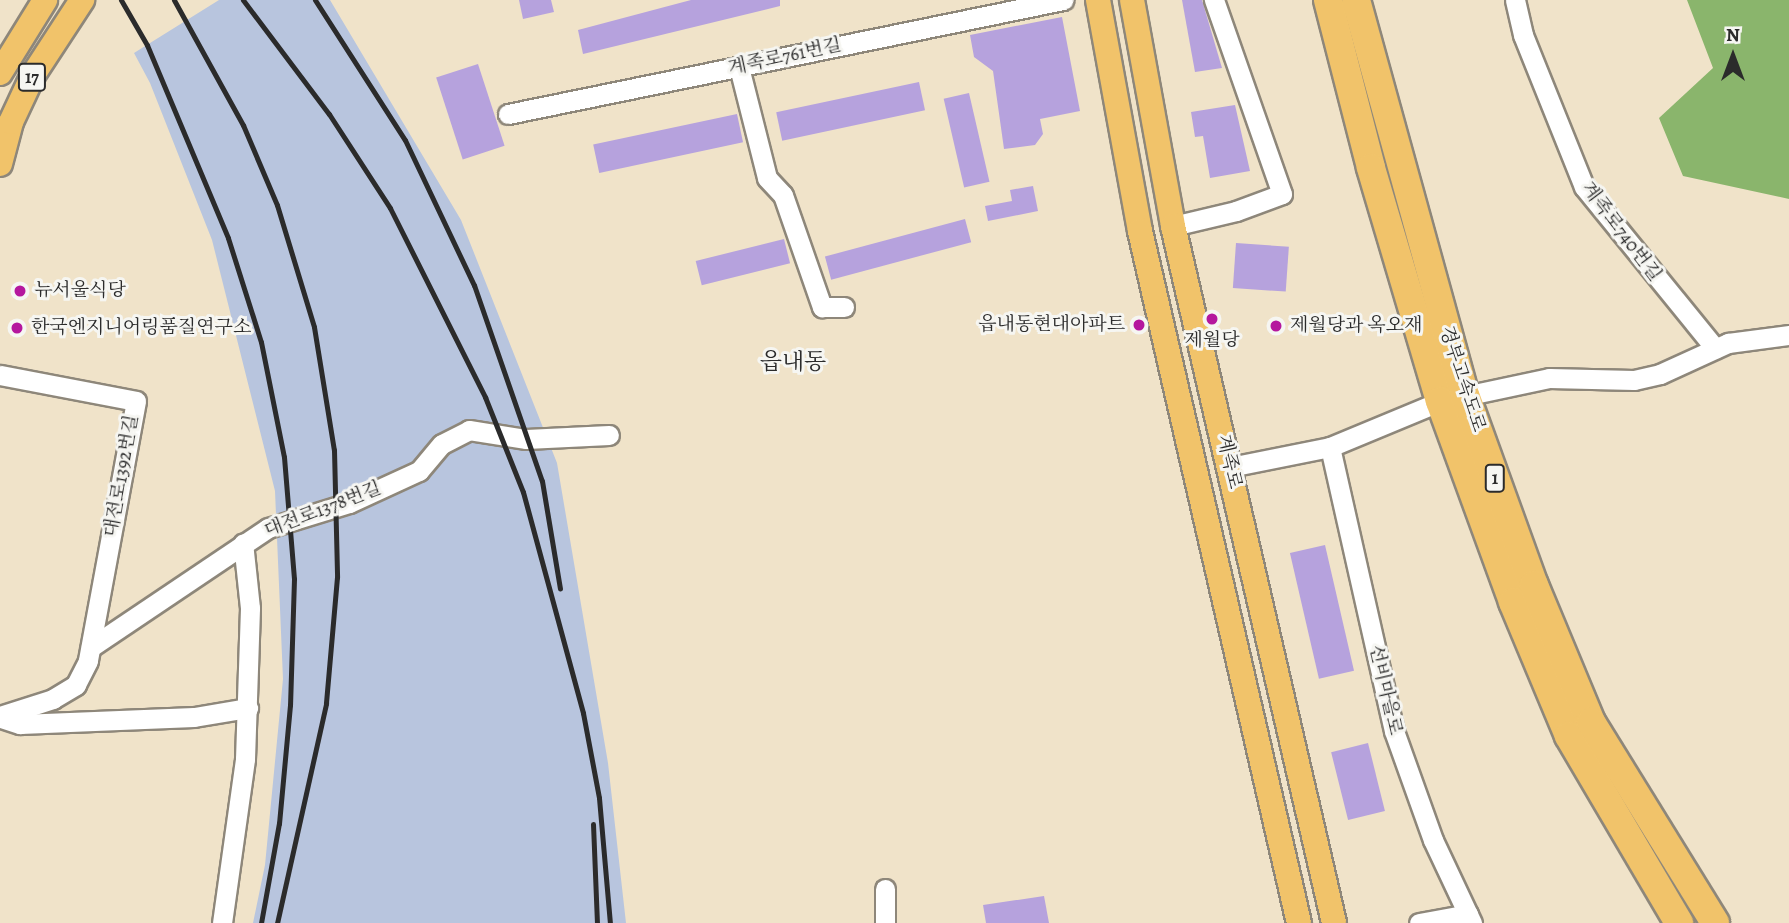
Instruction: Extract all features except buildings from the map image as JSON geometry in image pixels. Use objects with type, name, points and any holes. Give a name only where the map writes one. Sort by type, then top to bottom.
[{"type":"highway","name":"경부고속도로","points":[[1328,0],[1371,168],[1440,401],[1513,602],[1569,736],[1679,923]]},
{"type":"highway","name":"경부고속도로","points":[[1356,0],[1464,392],[1534,585],[1591,722],[1715,923]]},
{"type":"main road","name":"17","points":[[0,74],[45,0]]},
{"type":"main road","name":"17","points":[[0,164],[11,122],[33,75],[82,0]]},
{"type":"main road","name":"계족로","points":[[1098,0],[1140,232],[1299,923]]},
{"type":"main road","name":"계족로","points":[[1132,0],[1173,226],[1334,923]]},
{"type":"street","name":"계족로761번길","points":[[508,114],[1063,0]]},
{"type":"street","points":[[1173,226],[1236,211],[1282,194],[1214,0]]},
{"type":"street","name":"계족로740번길","points":[[1516,0],[1523,35],[1584,187],[1715,348]]},
{"type":"street","points":[[739,66],[767,178],[782,195],[822,307],[844,307]]},
{"type":"street","points":[[1474,394],[1549,378],[1634,380],[1660,374],[1715,348],[1789,335]]},
{"type":"street","name":"대전로1392번길","points":[[0,375],[136,401],[91,647]]},
{"type":"street","points":[[1230,467],[1330,447],[1429,406]]},
{"type":"street","name":"대전로1378번길","points":[[91,647],[268,528],[349,503],[419,471],[442,443],[470,430],[526,439],[609,435]]},
{"type":"street","name":"선비마을로","points":[[1330,447],[1394,731],[1433,840],[1470,918]]},
{"type":"street","points":[[222,923],[239,827],[248,708],[250,608],[243,543]]},
{"type":"street","points":[[0,717],[53,699],[76,685],[91,647]]},
{"type":"street","points":[[0,717],[20,723],[194,717],[248,708]]},
{"type":"street","points":[[885,889],[885,923]]},
{"type":"street","points":[[1419,923],[1470,918]]},
{"type":"shaded area","points":[[219,0],[330,0],[461,220],[557,463],[608,763],[626,923],[253,923],[265,865],[283,679],[275,491],[212,240],[150,83],[134,53]]},
{"type":"green space","points":[[1687,0],[1789,0],[1789,199],[1683,176],[1659,118],[1713,68]]},
{"type":"railway","points":[[121,0],[147,45],[228,238],[261,342],[284,457],[294,579],[290,705],[279,823],[261,923]]},
{"type":"railway","points":[[174,0],[243,125],[277,205],[314,327],[334,450],[337,577],[326,704],[277,923]]},
{"type":"railway","points":[[243,0],[329,114],[390,208],[485,397],[523,492],[583,713],[599,798],[610,923]]},
{"type":"railway","points":[[315,0],[405,140],[474,285],[542,481],[560,589]]},
{"type":"railway","points":[[593,824],[597,923]]},
{"type":"place","name":"뉴서울식당","points":[[20,291]]},
{"type":"place","name":"제월당","points":[[1212,319]]},
{"type":"place","name":"읍내동현대아파트","points":[[1139,325]]},
{"type":"place","name":"제월당과 옥오재","points":[[1276,326]]},
{"type":"place","name":"한국엔지니어링품질연구소","points":[[17,328]]},
{"type":"district","name":"읍내동","points":[[793,362]]}]
